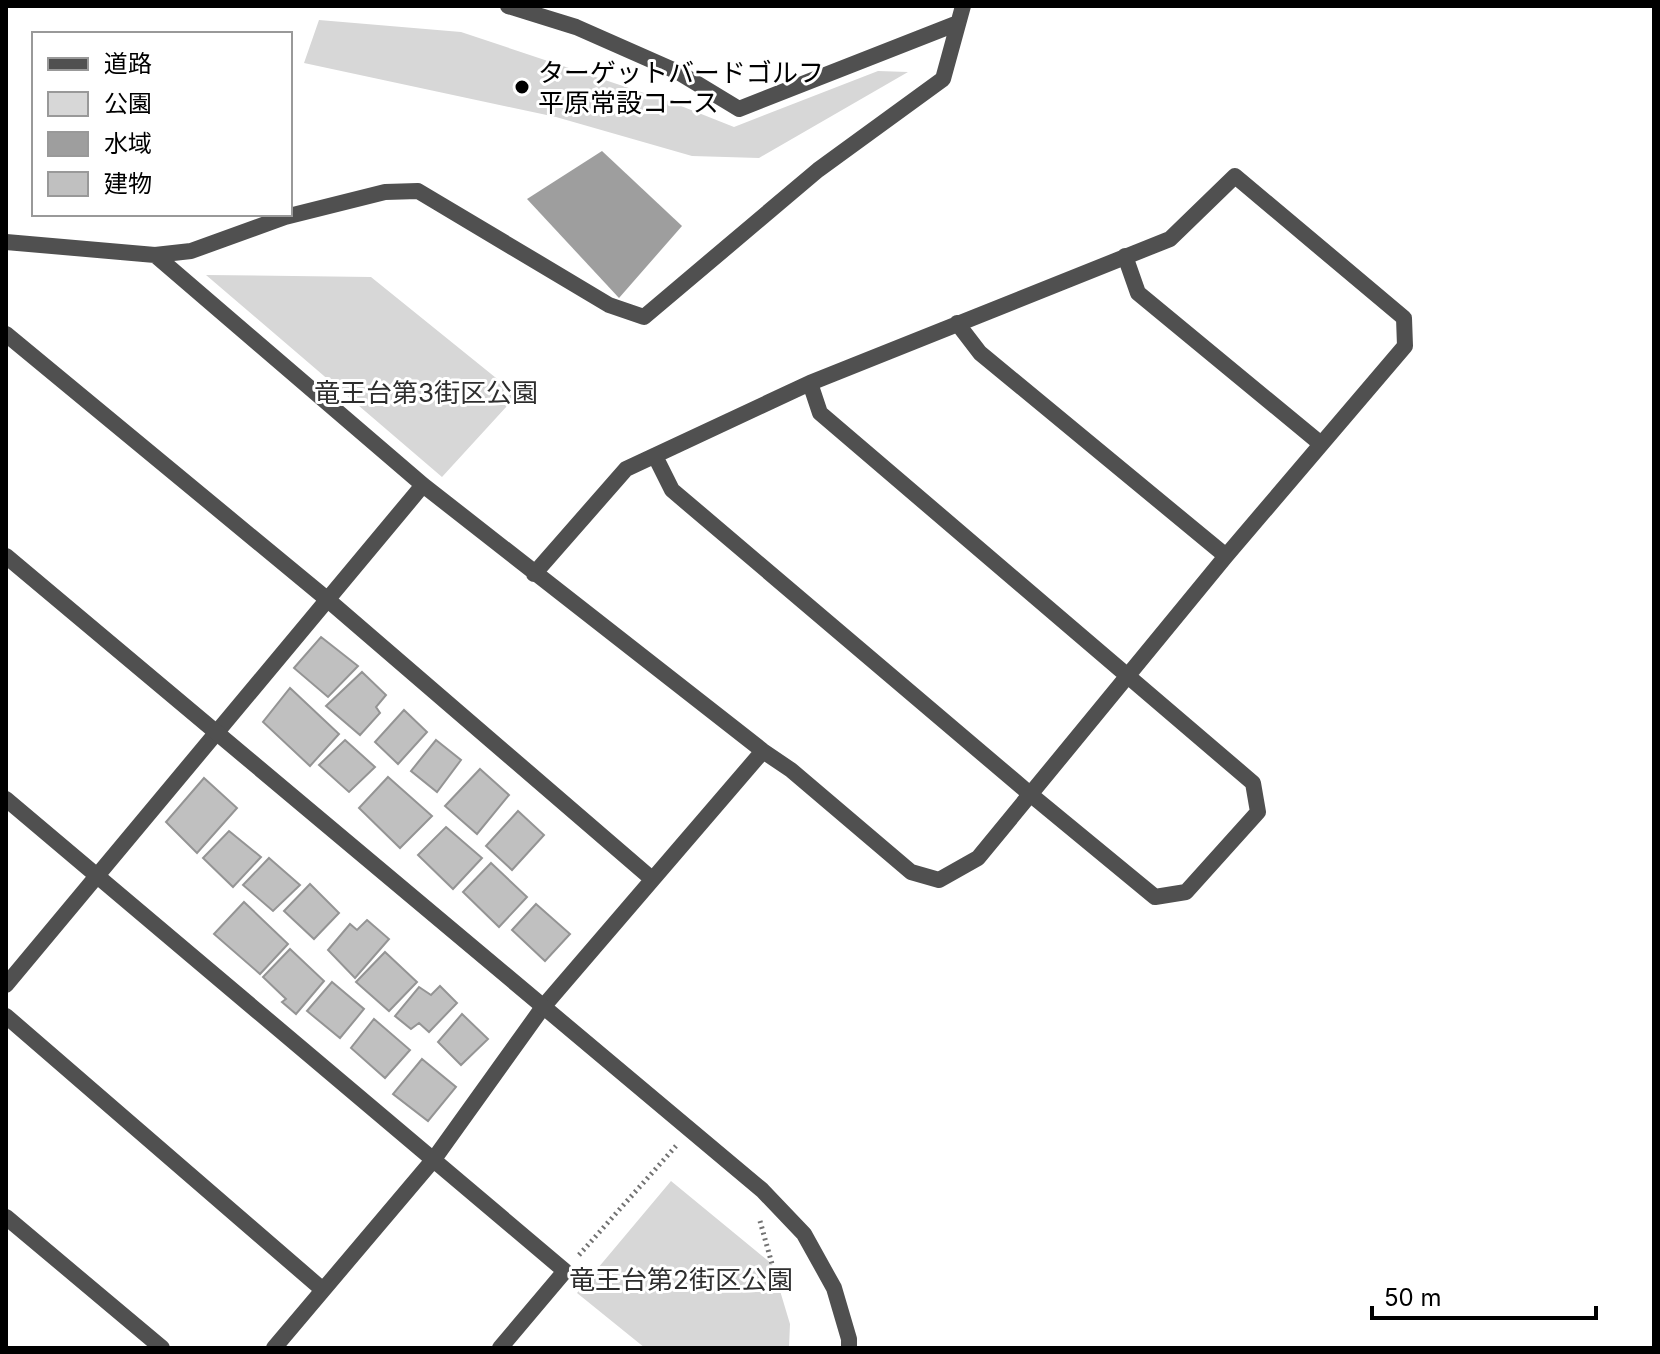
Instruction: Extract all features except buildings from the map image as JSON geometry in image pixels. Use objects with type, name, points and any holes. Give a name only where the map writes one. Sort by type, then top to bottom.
[{"type":"street","points":[[508,6],[576,27],[678,72],[739,109],[960,14]]},
{"type":"street","points":[[292,215],[385,192],[418,191],[609,305],[644,317],[818,170],[943,79],[960,14]]},
{"type":"street","points":[[155,255],[423,485],[534,574],[791,770],[911,872],[939,880],[978,858],[1226,556],[1405,346],[1404,318],[1235,176],[1170,239],[810,383],[626,469],[534,574]]},
{"type":"street","points":[[6,242],[155,255],[191,251],[289,216]]},
{"type":"street","points":[[1125,256],[1138,293],[1321,444]]},
{"type":"street","points":[[957,323],[980,353],[1226,556]]},
{"type":"street","points":[[6,334],[328,600],[652,879]]},
{"type":"street","points":[[655,456],[672,490],[1155,897],[1186,892],[1258,812],[1253,783],[820,413],[810,383]]},
{"type":"street","points":[[6,985],[423,485]]},
{"type":"street","points":[[6,556],[762,1190],[804,1234],[834,1288],[849,1348]]},
{"type":"street","points":[[274,1348],[434,1159],[543,1007],[763,751]]},
{"type":"street","points":[[6,799],[565,1271],[500,1348]]},
{"type":"street","points":[[6,1016],[323,1290]]},
{"type":"street","points":[[6,1217],[162,1348]]},
{"type":"path","points":[[565,1271],[690,1130]]},
{"type":"green space","name":"ターゲットバードゴルフ 平原常設コース","points":[[319,20],[461,32],[671,102],[734,127],[878,71],[908,72],[759,158],[692,156],[556,117],[304,63]]},
{"type":"green space","name":"竜王台第3街区公園","points":[[206,275],[371,277],[517,395],[442,477]]},
{"type":"green space","name":"竜王台第2街区公園","points":[[671,1181],[772,1264],[790,1324],[789,1348],[645,1348],[577,1293]]},
{"type":"water","points":[[602,151],[682,226],[619,298],[527,199]]},
{"type":"place","name":"ターゲットバードゴルフ 平原常設コース","points":[[522,87]]}]
